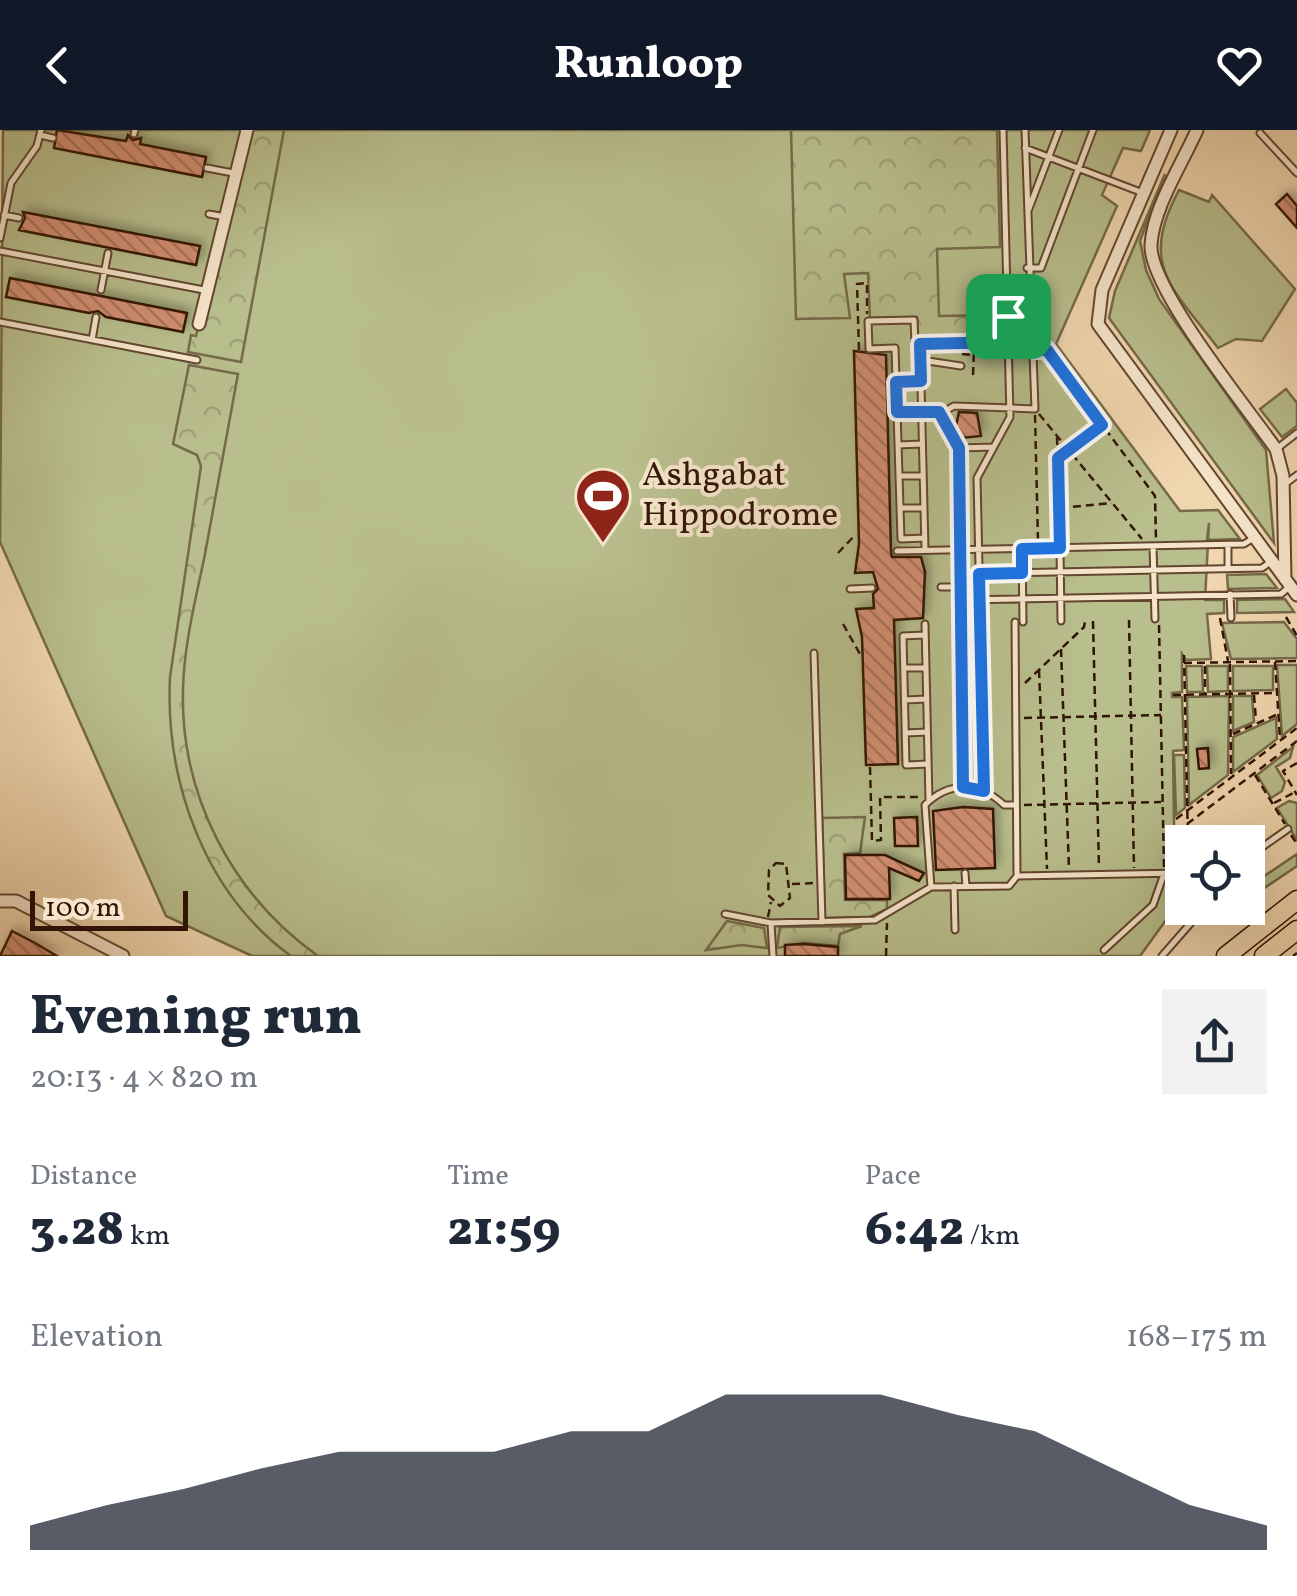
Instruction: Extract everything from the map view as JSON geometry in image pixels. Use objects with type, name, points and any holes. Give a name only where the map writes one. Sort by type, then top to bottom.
[{"type":"main road","points":[[1226,956],[1297,900]]},
{"type":"main road","points":[[1264,956],[1297,930]]},
{"type":"street","points":[[198,324],[207,291],[210,256],[225,217],[244,130]]},
{"type":"street","points":[[1171,130],[1102,290],[1098,324],[1291,587]]},
{"type":"street","points":[[1197,130],[1154,229],[1152,258],[1166,292],[1276,449],[1283,485],[1291,587]]},
{"type":"street","points":[[4,900],[109,956]]},
{"type":"street","points":[[4,900],[123,956]]},
{"type":"lane","points":[[984,791],[977,478],[1010,410],[1003,130]]},
{"type":"lane","points":[[897,412],[939,412],[968,405],[1035,409],[1034,341],[1028,316],[1025,130]]},
{"type":"lane","points":[[1026,217],[1059,130]]},
{"type":"lane","points":[[1028,268],[1042,268],[1094,130]]},
{"type":"lane","points":[[0,238],[11,183],[41,132],[53,138]]},
{"type":"lane","points":[[1260,133],[1297,173]]},
{"type":"lane","points":[[1025,148],[1143,193]]},
{"type":"lane","points":[[207,168],[236,174]]},
{"type":"lane","points":[[209,214],[225,217]]},
{"type":"lane","points":[[4,215],[19,218]]},
{"type":"lane","points":[[0,251],[207,291]]},
{"type":"lane","points":[[101,290],[108,253]]},
{"type":"lane","points":[[1008,316],[1028,316]]},
{"type":"lane","points":[[92,340],[96,317]]},
{"type":"lane","points":[[925,538],[901,539],[896,348],[868,349],[868,321],[914,320],[915,344],[1034,341]]},
{"type":"lane","points":[[0,322],[197,360]]},
{"type":"lane","points":[[920,344],[926,550]]},
{"type":"lane","points":[[921,360],[961,366]]},
{"type":"lane","points":[[896,382],[921,381]]},
{"type":"lane","points":[[939,412],[959,448],[963,787]]},
{"type":"lane","points":[[1276,449],[1297,433]]},
{"type":"lane","points":[[898,444],[922,444]]},
{"type":"lane","points":[[959,448],[994,447]]},
{"type":"lane","points":[[1283,485],[1297,475]]},
{"type":"lane","points":[[899,476],[923,476]]},
{"type":"lane","points":[[960,478],[977,478]]},
{"type":"lane","points":[[900,508],[924,508]]},
{"type":"lane","points":[[897,551],[1228,545],[1244,544],[1254,537]]},
{"type":"lane","points":[[1228,545],[1228,569]]},
{"type":"lane","points":[[1155,546],[1157,619]]},
{"type":"lane","points":[[1060,548],[1062,621]]},
{"type":"lane","points":[[1022,549],[1024,622]]},
{"type":"lane","points":[[958,574],[1262,568],[1272,561]]},
{"type":"lane","points":[[941,587],[958,587]]},
{"type":"lane","points":[[959,600],[1281,594],[1291,587]]},
{"type":"lane","points":[[850,589],[872,588]]},
{"type":"lane","points":[[1230,594],[1231,618]]},
{"type":"lane","points":[[725,914],[770,923],[887,917],[932,887],[1010,886],[1017,876],[1015,622]]},
{"type":"lane","points":[[925,624],[929,799],[925,811],[932,887]]},
{"type":"lane","points":[[925,636],[903,636],[906,765],[928,764]]},
{"type":"lane","points":[[814,653],[822,922]]},
{"type":"lane","points":[[904,668],[926,668]]},
{"type":"lane","points":[[905,700],[927,699]]},
{"type":"lane","points":[[906,733],[928,732]]},
{"type":"lane","points":[[929,799],[963,787],[984,791],[1004,805],[1016,805]]},
{"type":"lane","points":[[1265,845],[1288,828]]},
{"type":"lane","points":[[1017,876],[1164,871],[1153,905],[1104,950]]},
{"type":"lane","points":[[966,873],[966,886]]},
{"type":"lane","points":[[954,886],[955,930]]},
{"type":"lane","points":[[770,923],[772,956]]},
{"type":"lane","points":[[1162,956],[1189,925]]},
{"type":"path","points":[[859,350],[857,284],[866,283],[868,321]]},
{"type":"path","points":[[973,375],[975,343]]},
{"type":"path","points":[[1034,350],[1047,350],[1156,496],[1155,546]]},
{"type":"path","points":[[962,354],[974,355]]},
{"type":"path","points":[[1035,409],[1144,546]]},
{"type":"path","points":[[1035,409],[1038,548]]},
{"type":"path","points":[[1058,458],[1102,425]]},
{"type":"path","points":[[1057,436],[1060,548]]},
{"type":"path","points":[[1059,508],[1112,503]]},
{"type":"path","points":[[838,553],[856,534]]},
{"type":"path","points":[[1286,617],[1297,636]]},
{"type":"path","points":[[1220,618],[1230,662],[1231,774]]},
{"type":"path","points":[[1157,619],[1164,871]]},
{"type":"path","points":[[1093,620],[1099,870]]},
{"type":"path","points":[[1129,620],[1134,870]]},
{"type":"path","points":[[1016,685],[1061,650],[1084,628],[1085,621]]},
{"type":"path","points":[[844,624],[860,654]]},
{"type":"path","points":[[1061,650],[1069,871]]},
{"type":"path","points":[[1184,655],[1188,824]]},
{"type":"path","points":[[1275,662],[1281,740]]},
{"type":"path","points":[[1184,663],[1297,662]]},
{"type":"path","points":[[1205,663],[1206,694]]},
{"type":"path","points":[[1039,670],[1044,717],[1047,871]]},
{"type":"path","points":[[1254,693],[1256,724]]},
{"type":"path","points":[[1173,694],[1276,693]]},
{"type":"path","points":[[1231,735],[1278,714]]},
{"type":"path","points":[[1017,718],[1160,715]]},
{"type":"path","points":[[1176,819],[1297,728]]},
{"type":"path","points":[[1188,824],[1296,743]]},
{"type":"path","points":[[1272,804],[1296,792],[1282,771],[1297,762]]},
{"type":"path","points":[[870,766],[872,840],[881,840],[880,797],[929,799]]},
{"type":"path","points":[[1254,774],[1297,844]]},
{"type":"path","points":[[1016,805],[1162,802]]},
{"type":"path","points":[[770,902],[786,904],[791,884],[786,864],[773,865],[768,874],[770,923]]},
{"type":"path","points":[[791,884],[820,882]]},
{"type":"path","points":[[886,956],[887,917]]},
{"type":"green space","name":"Ashgabat Hippodrome","points":[[3,130],[1150,130],[1141,151],[1123,148],[1102,195],[1117,206],[1056,344],[1180,511],[1218,510],[1240,539],[1208,540],[1205,600],[1224,600],[1224,613],[1207,614],[1211,659],[1186,660],[1182,654],[1182,692],[1172,693],[1172,697],[1182,697],[1184,750],[1173,751],[1174,825],[1165,825],[1165,921],[1140,956],[252,956],[166,916],[0,542]]},
{"type":"green space","points":[[251,130],[284,130],[241,362],[188,352],[191,335],[196,336]]},
{"type":"green space","points":[[791,130],[997,130],[1000,247],[937,249],[939,316],[1002,315],[1003,338],[918,340],[917,317],[870,318],[868,273],[844,274],[850,318],[796,319]]},
{"type":"green space","points":[[1165,174],[1140,241],[1146,270],[1159,299],[1266,450],[1274,543],[1109,318],[1115,291]]},
{"type":"green space","points":[[1179,190],[1209,202],[1212,195],[1295,289],[1262,341],[1236,339],[1218,348],[1175,292],[1161,258],[1161,238]]},
{"type":"green space","points":[[189,365],[238,374],[186,655],[184,728],[191,767],[217,839],[237,873],[287,931],[318,956],[291,956],[235,900],[213,867],[183,794],[170,716],[170,677],[201,466],[197,455],[173,444]]},
{"type":"green space","points":[[1286,389],[1297,403],[1297,426],[1282,437],[1260,409]]},
{"type":"green space","points":[[1266,574],[1277,588],[1228,589],[1227,575]]},
{"type":"green space","points":[[1285,599],[1294,612],[1237,613],[1237,600]]},
{"type":"green space","points":[[1284,622],[1297,639],[1297,658],[1231,659],[1222,623]]},
{"type":"green space","points":[[1277,665],[1297,665],[1297,724],[1282,736]]},
{"type":"green space","points":[[1186,666],[1202,666],[1203,692],[1187,692]]},
{"type":"green space","points":[[1207,666],[1228,666],[1228,691],[1208,692]]},
{"type":"green space","points":[[1233,666],[1273,666],[1273,690],[1233,691]]},
{"type":"green space","points":[[1229,696],[1228,775],[1189,805],[1187,697]]},
{"type":"green space","points":[[1233,696],[1252,696],[1254,722],[1233,731]]},
{"type":"green space","points":[[1276,718],[1277,739],[1233,772],[1233,737]]},
{"type":"green space","points":[[1293,747],[1290,758],[1276,767],[1285,782],[1282,791],[1271,798],[1257,775]]},
{"type":"green space","points":[[1174,755],[1184,755],[1185,808],[1176,815]]},
{"type":"green space","points":[[1289,801],[1297,803],[1297,840],[1277,808]]},
{"type":"green space","points":[[865,817],[860,853],[844,854],[845,900],[887,900],[887,909],[870,917],[825,918],[822,818]]},
{"type":"green space","points":[[1297,854],[1297,866],[1265,888],[1265,876]]},
{"type":"green space","points":[[727,921],[764,928],[767,948],[742,945],[706,950]]},
{"type":"green space","points":[[862,926],[840,934],[838,946],[803,943],[777,948],[780,927]]},
{"type":"building","points":[[57,130],[126,141],[128,135],[133,140],[141,138],[140,144],[206,157],[202,177],[54,148]]},
{"type":"building","points":[[1287,194],[1297,206],[1297,228],[1276,204]]},
{"type":"building","points":[[23,212],[200,246],[196,265],[19,230],[25,218]]},
{"type":"building","points":[[10,278],[187,313],[183,332],[106,317],[98,311],[89,313],[6,297]]},
{"type":"building","points":[[854,351],[886,355],[891,552],[892,557],[921,557],[925,572],[923,618],[894,620],[898,764],[866,765],[862,637],[856,609],[874,608],[873,594],[878,589],[873,572],[855,573],[859,544]]},
{"type":"building","points":[[959,412],[977,413],[981,436],[961,438],[956,426]]},
{"type":"building","points":[[1208,748],[1209,768],[1199,769],[1197,749]]},
{"type":"building","points":[[993,809],[995,868],[936,870],[933,811]]},
{"type":"building","points":[[917,817],[918,846],[895,846],[894,818]]},
{"type":"building","points":[[845,855],[885,855],[924,873],[919,881],[889,868],[890,899],[846,899]]},
{"type":"building","points":[[12,931],[35,943],[57,956],[0,956]]},
{"type":"building","points":[[785,945],[838,947],[838,956],[785,956]]},
{"type":"place","name":"Ashgabat Hippodrome","points":[[603,545]]},
{"type":"route","points":[[1008,316],[1028,316],[1034,350],[1047,350],[1102,425],[1058,458],[1060,548],[1022,549],[1022,573],[979,574],[984,791],[963,787],[959,448],[939,412],[897,412],[896,382],[921,381],[920,344],[1008,342],[1008,316]]}]
